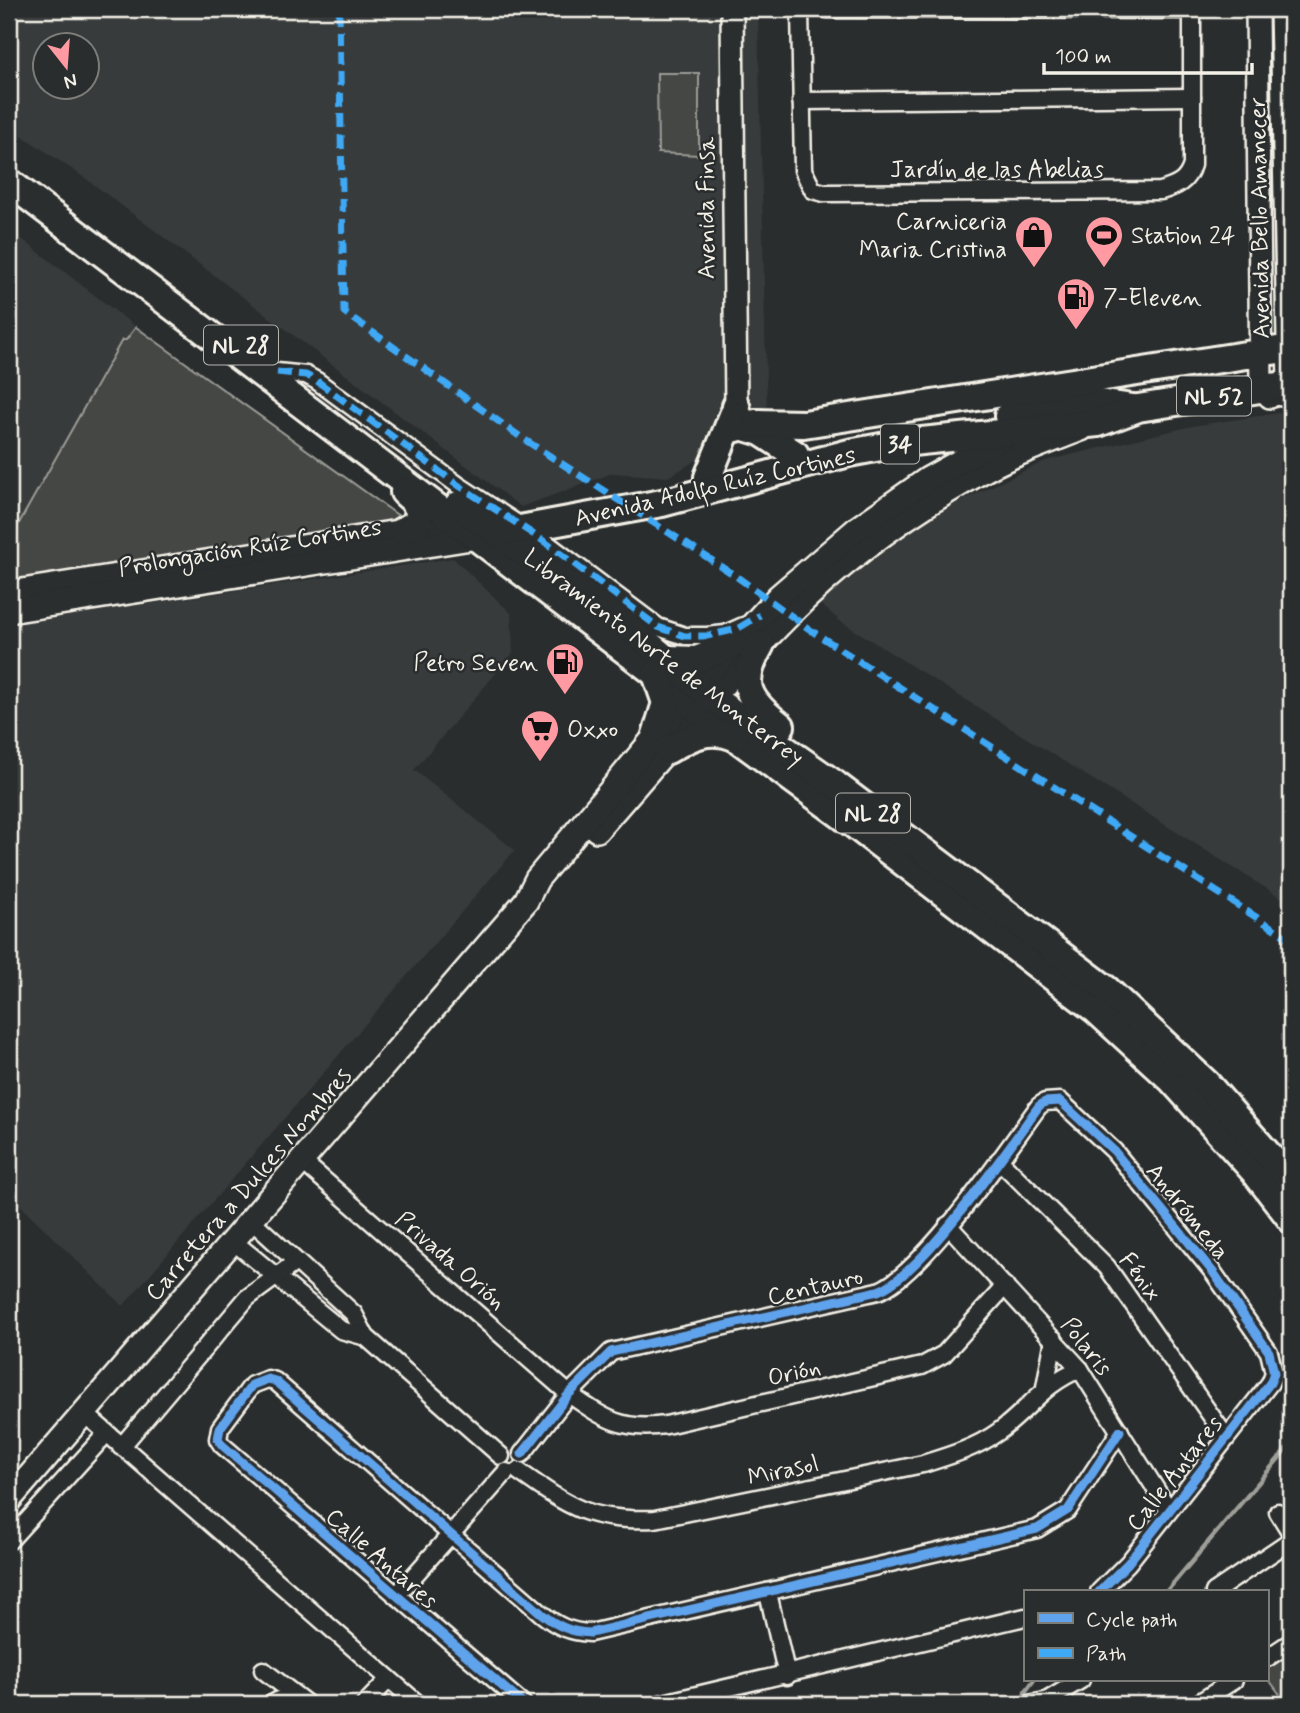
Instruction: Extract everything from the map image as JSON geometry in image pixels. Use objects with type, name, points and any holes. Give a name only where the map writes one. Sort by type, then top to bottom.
[{"type":"main road","name":"Libramiento Norte de Monterrey","points":[[9,166],[277,372],[627,626],[661,666],[699,699],[946,868],[1107,989],[1207,1084],[1291,1181]]},
{"type":"main road","points":[[9,182],[313,413],[488,526]]},
{"type":"main road","points":[[735,421],[804,424],[1289,348]]},
{"type":"main road","points":[[964,423],[1004,394]]},
{"type":"main road","points":[[1098,423],[1277,394]]},
{"type":"main road","name":"Avenida Adolfo Ruíz Cortines","points":[[488,526],[650,492],[872,437],[1099,403],[1138,408],[1277,394]]},
{"type":"main road","name":"Carretera a Dulces Nombres","points":[[746,650],[760,615],[858,528],[928,479],[1060,408]]},
{"type":"main road","name":"Avenida Adolfo Ruíz Cortines","points":[[488,526],[673,501],[849,453],[902,443],[1098,423],[1138,408]]},
{"type":"main road","points":[[313,413],[365,463],[417,505],[419,519],[413,527],[402,531]]},
{"type":"main road","points":[[735,421],[761,432],[796,454]]},
{"type":"main road","points":[[708,477],[735,421]]},
{"type":"main road","name":"Carretera a Dulces Nombres","points":[[9,1500],[526,901],[537,879],[746,650],[860,552],[917,511],[976,474],[1098,423]]},
{"type":"main road","name":"Prolongación Ruíz Cortines","points":[[9,593],[402,531],[488,526]]},
{"type":"main road","name":"Prolongación Ruíz Cortines","points":[[9,611],[488,526]]},
{"type":"main road","points":[[744,730],[704,733],[662,744],[666,703],[661,666],[746,650]]},
{"type":"main road","points":[[746,650],[735,682],[734,700],[744,730],[1096,1010],[1172,1080],[1254,1171],[1291,1219]]},
{"type":"main road","points":[[746,650],[753,657],[747,683],[756,706],[870,793],[946,868]]},
{"type":"street","name":"Avenida Finsa","points":[[732,9],[735,421]]},
{"type":"street","points":[[800,9],[801,101],[1192,97],[1192,9],[828,9]]},
{"type":"street","name":"Avenida Bello Amanecer","points":[[1257,9],[1261,352],[1277,394]]},
{"type":"street","name":"Avenida Bello Amanecer","points":[[1277,394],[1289,348],[1281,9]]},
{"type":"street","name":"Jardín de las Abelias","points":[[801,101],[806,182],[813,190],[824,193],[1161,191],[1177,186],[1188,177],[1192,165],[1192,97]]},
{"type":"street","points":[[1260,166],[1286,167]]},
{"type":"street","points":[[1260,208],[1286,207]]},
{"type":"street","points":[[488,526],[670,632],[685,636],[725,634],[760,615]]},
{"type":"street","name":"Andrómeda","points":[[1045,1102],[1060,1101],[1066,1105],[1120,1158],[1213,1272],[1269,1352],[1274,1373]]},
{"type":"street","name":"Centauro","points":[[522,1454],[569,1394],[604,1356],[620,1349],[889,1287],[905,1275],[948,1225],[1045,1102]]},
{"type":"street","name":"Fénix","points":[[999,1160],[1107,1267],[1226,1437]]},
{"type":"street","name":"Privada Orión","points":[[302,1161],[569,1394]]},
{"type":"street","points":[[251,1220],[354,1314],[366,1337],[501,1456]]},
{"type":"street","name":"Polaris","points":[[948,1225],[1080,1369],[1169,1510]]},
{"type":"street","points":[[233,1241],[341,1330],[366,1337]]},
{"type":"street","points":[[121,1447],[247,1298],[296,1262]]},
{"type":"street","name":"Orión","points":[[569,1394],[603,1418],[624,1426],[643,1428],[922,1366],[944,1354],[1006,1286]]},
{"type":"street","points":[[1045,1387],[1054,1339]]},
{"type":"street","name":"Mirasol","points":[[512,1471],[566,1505],[594,1516],[625,1521],[655,1519],[923,1464],[953,1455],[999,1431],[1045,1387],[1080,1369]]},
{"type":"street","name":"Calle Antares","points":[[1102,1590],[1111,1583],[1270,1383],[1274,1373]]},
{"type":"street","name":"Calle Antares","points":[[451,1534],[275,1381],[268,1379],[252,1385],[220,1428],[218,1439],[523,1704]]},
{"type":"street","points":[[84,1413],[389,1679],[400,1699],[418,1704]]},
{"type":"street","points":[[451,1534],[542,1614],[574,1632],[613,1630],[1037,1529],[1068,1510],[1120,1431]]},
{"type":"street","points":[[9,1541],[106,1434]]},
{"type":"street","points":[[396,1596],[451,1534],[524,1460],[522,1454],[511,1449],[501,1456],[500,1462],[512,1471]]},
{"type":"street","points":[[1278,1512],[1291,1533]]},
{"type":"street","points":[[1217,1590],[1291,1541]]},
{"type":"street","points":[[768,1593],[787,1676]]},
{"type":"street","points":[[659,1704],[787,1676],[1024,1617]]},
{"type":"street","points":[[1268,1657],[1291,1642]]},
{"type":"street","points":[[263,1670],[290,1694],[307,1704]]},
{"type":"street","points":[[365,1704],[389,1679]]},
{"type":"street","points":[[1040,1703],[1077,1682]]},
{"type":"street","points":[[1197,1704],[1231,1682]]},
{"type":"street","points":[[272,1704],[290,1694]]},
{"type":"shaded area","points":[[9,9],[758,9],[767,419],[668,477],[613,473],[521,507],[85,178],[9,127]]},
{"type":"shaded area","points":[[657,73],[699,73],[699,155],[658,153]]},
{"type":"shaded area","points":[[9,229],[136,327],[126,340],[122,340],[9,541]]},
{"type":"shaded area","points":[[136,327],[410,524],[9,581],[9,541],[122,340],[126,340]]},
{"type":"shaded area","points":[[1291,411],[1291,904],[840,621],[819,603],[927,517],[1045,461],[1192,426]]},
{"type":"shaded area","points":[[453,558],[511,613],[513,653],[414,770],[515,850],[123,1306],[9,1194],[9,625]]},
{"type":"shaded area","points":[[1291,1652],[1291,1704],[1287,1704],[1268,1678],[1268,1668]]},
{"type":"waterway","points":[[1168,1590],[1291,1444]]},
{"type":"waterway","points":[[1025,1700],[1025,1692],[1032,1682]]},
{"type":"marked path","points":[[339,9],[344,312],[522,438],[733,574],[812,631],[1290,939],[1291,944]]},
{"type":"marked path","points":[[277,372],[306,375],[317,381],[458,485],[545,542],[658,627],[685,636],[707,636],[737,629],[760,615]]},
{"type":"cycle path","points":[[522,1454],[569,1394],[611,1352],[878,1291],[896,1280],[940,1237],[1039,1106],[1045,1102],[1060,1101],[1114,1151],[1213,1272],[1269,1352],[1274,1373],[1270,1383],[1128,1563],[1101,1590]]},
{"type":"cycle path","points":[[523,1704],[222,1445],[218,1439],[220,1428],[252,1385],[268,1379],[275,1381],[542,1614],[564,1628],[590,1633],[1037,1529],[1068,1510],[1120,1431]]},
{"type":"place","name":"Carniceria Maria Cristina","points":[[1034,269]]},
{"type":"place","name":"Station 24","points":[[1104,269]]},
{"type":"place","name":"7-Eleven","points":[[1076,331]]},
{"type":"place","name":"Petro Seven","points":[[565,696]]},
{"type":"place","name":"Oxxo","points":[[540,763]]}]
